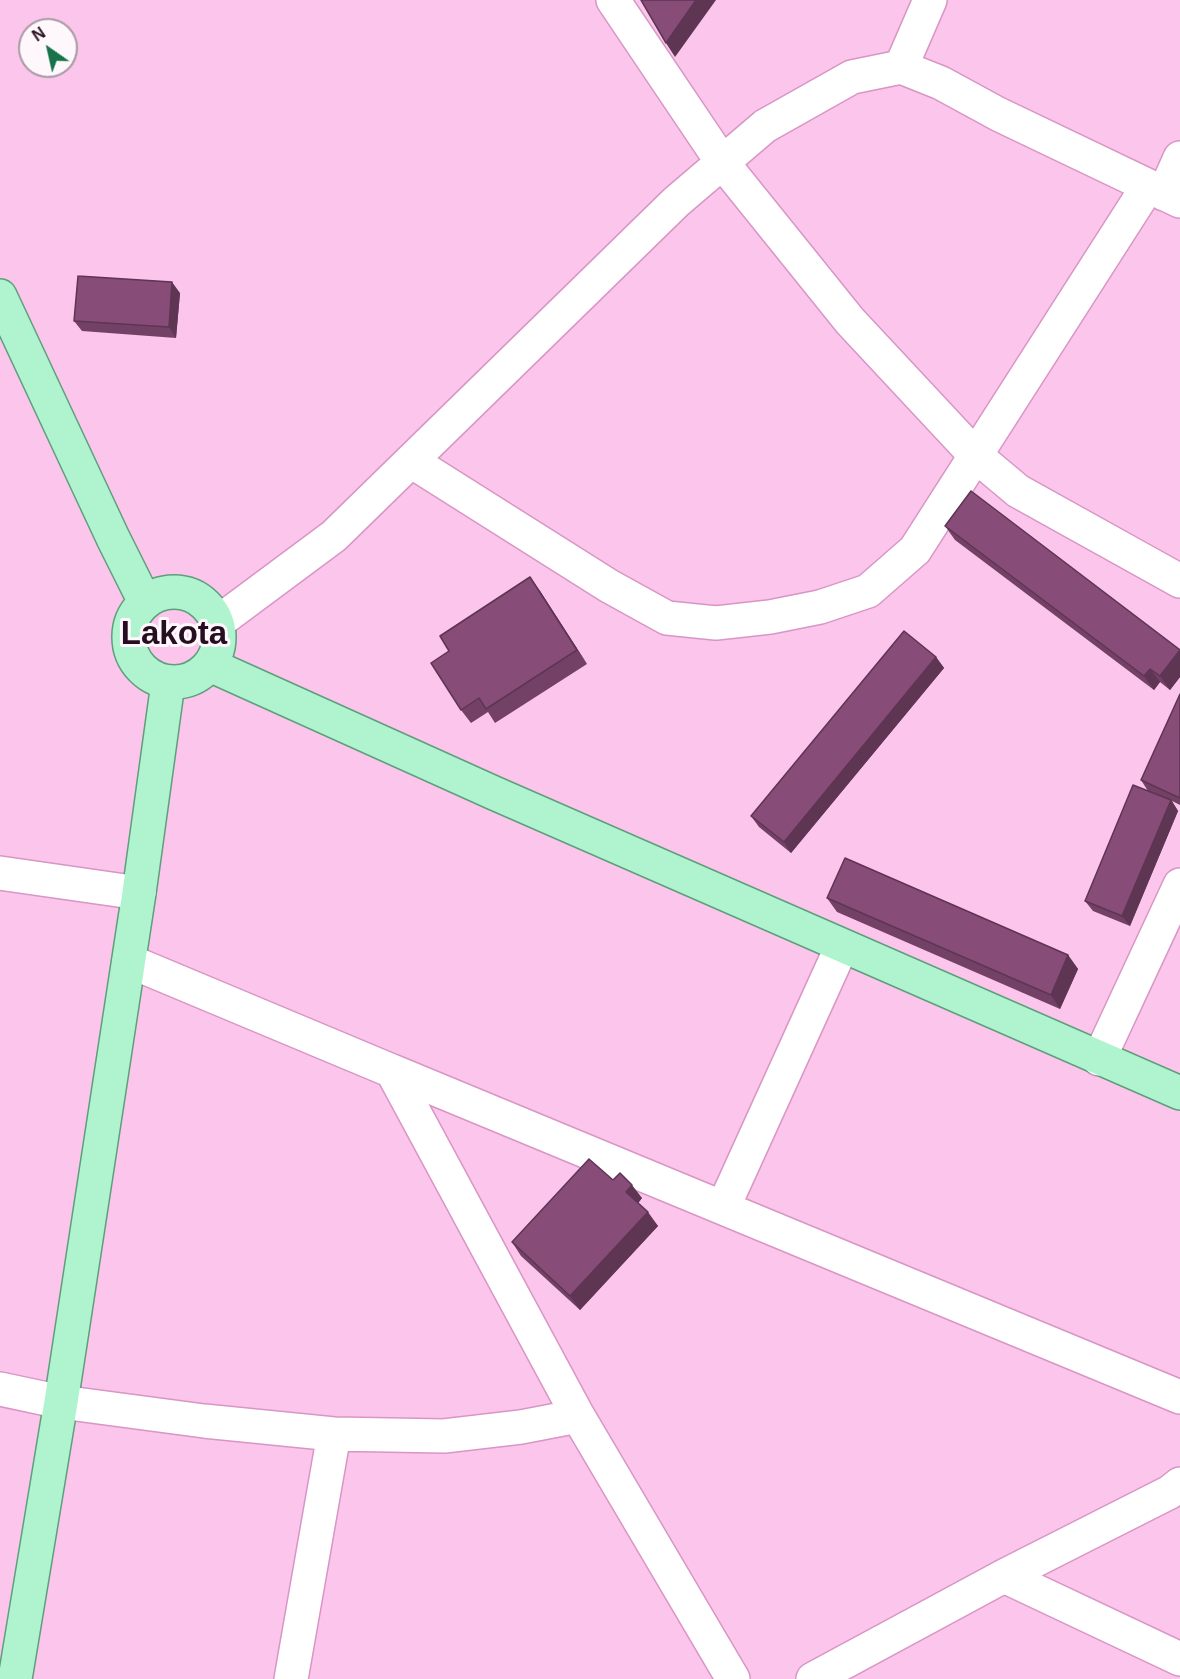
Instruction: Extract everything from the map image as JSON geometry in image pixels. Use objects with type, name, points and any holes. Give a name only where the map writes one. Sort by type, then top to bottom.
[{"type":"main road","points":[[0,296],[145,602]]},
{"type":"main road","points":[[169,592],[194,596],[204,603],[217,622],[219,645],[210,666],[198,676],[184,682],[168,683],[155,679],[144,672],[130,650],[130,624],[136,612],[145,602],[169,592]]},
{"type":"main road","points":[[210,666],[494,793],[1180,1093]]},
{"type":"main road","points":[[15,1679],[61,1402],[140,893],[168,683]]},
{"type":"street","points":[[614,0],[722,162],[850,321],[975,455],[1018,491],[1180,581]]},
{"type":"street","points":[[901,67],[930,0]]},
{"type":"street","points":[[217,622],[334,536],[676,202],[722,162],[765,126],[852,77],[901,67],[941,83],[998,114],[1164,194]]},
{"type":"street","points":[[411,461],[609,586],[667,618],[716,623],[771,618],[820,607],[868,591],[915,550],[975,455],[1164,194],[1180,158]]},
{"type":"street","points":[[1,877],[140,893]]},
{"type":"street","points":[[1100,1059],[1180,885]]},
{"type":"street","points":[[723,1208],[842,946]]},
{"type":"street","points":[[129,961],[1180,1397]]},
{"type":"street","points":[[392,1071],[578,1416],[733,1679]]},
{"type":"street","points":[[0,1389],[61,1402],[204,1421],[334,1434],[444,1436],[521,1427],[578,1416]]},
{"type":"street","points":[[291,1679],[334,1434]]},
{"type":"street","points":[[813,1679],[1004,1576],[1170,1492],[1180,1484]]},
{"type":"street","points":[[1004,1576],[1180,1659]]},
{"type":"building","points":[[641,0],[696,0],[666,43]]},
{"type":"building","points":[[78,276],[172,282],[169,327],[74,321]]},
{"type":"building","points":[[971,491],[1180,650],[1160,676],[1150,669],[1144,676],[945,526]]},
{"type":"building","points":[[530,577],[577,650],[486,709],[479,698],[461,710],[431,663],[449,651],[440,636]]},
{"type":"building","points":[[904,631],[936,657],[784,842],[751,816]]},
{"type":"building","points":[[1180,694],[1180,798],[1141,780]]},
{"type":"building","points":[[1133,785],[1171,800],[1122,916],[1085,901]]},
{"type":"building","points":[[845,858],[1068,955],[1051,995],[827,898]]},
{"type":"building","points":[[589,1159],[613,1180],[620,1173],[632,1185],[626,1192],[648,1212],[570,1296],[512,1242]]},
{"type":"district","name":"Lakota","points":[[174,635]]}]
